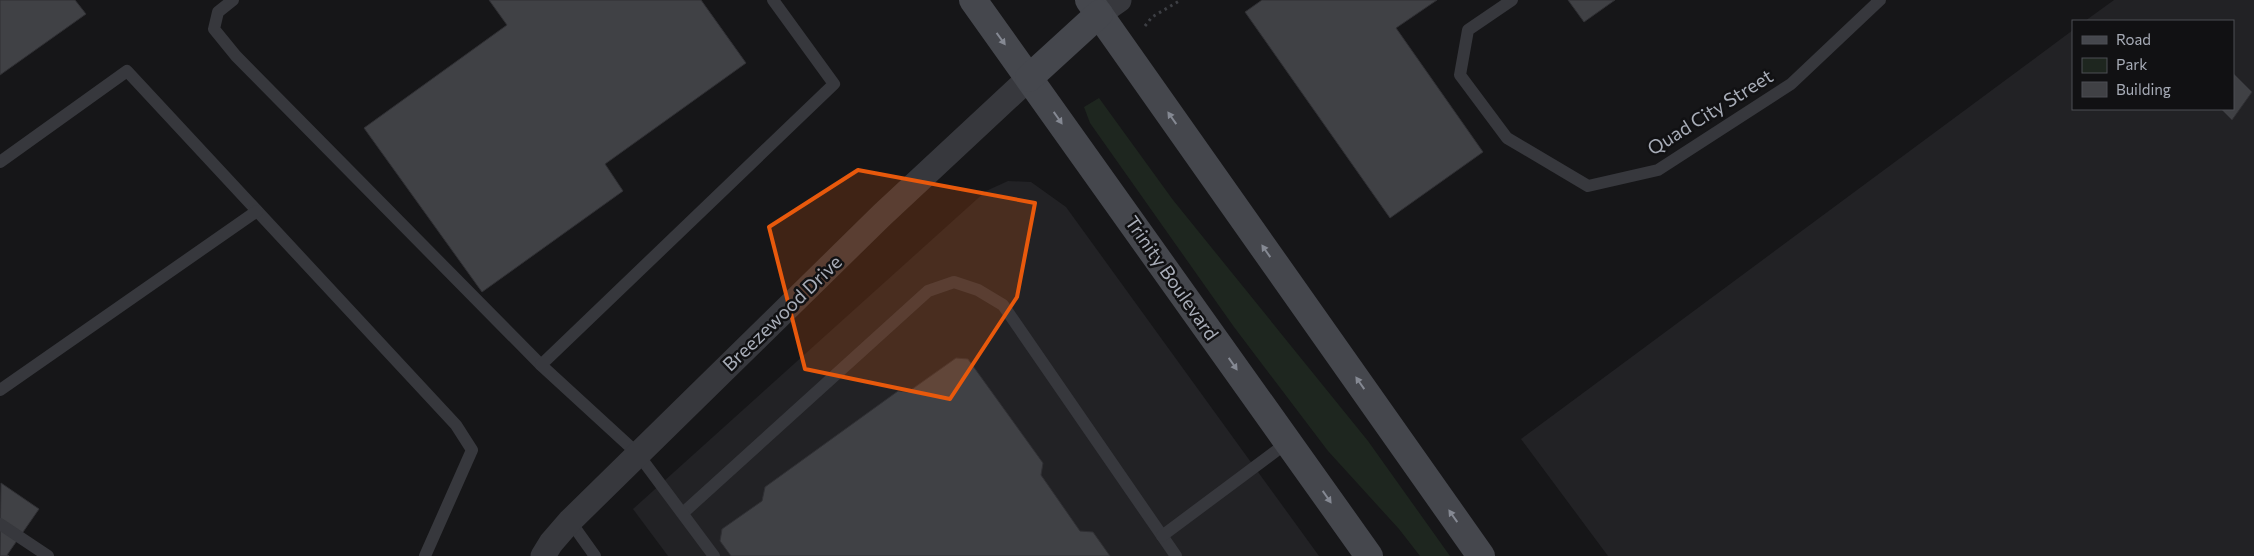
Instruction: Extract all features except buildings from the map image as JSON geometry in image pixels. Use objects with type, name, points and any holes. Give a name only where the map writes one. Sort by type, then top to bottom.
[{"type":"main road","name":"Trinity Boulevard","points":[[973,0],[1370,556]]},
{"type":"main road","points":[[1029,78],[1102,5],[1482,556]]},
{"type":"street","name":"Breezewood Drive","points":[[543,556],[551,543],[570,521],[638,454],[882,215],[1029,78]]},
{"type":"lane","points":[[233,0],[218,12],[214,29],[236,56],[541,365],[638,454],[714,556]]},
{"type":"lane","points":[[541,365],[834,84],[773,0]]},
{"type":"lane","name":"Quad City Street","points":[[1512,0],[1468,30],[1460,75],[1507,138],[1588,186],[1658,170],[1791,84],[1880,0]]},
{"type":"lane","points":[[0,162],[127,71],[456,425],[472,450],[425,556]]},
{"type":"lane","points":[[0,390],[257,211]]},
{"type":"lane","points":[[683,513],[928,291],[954,282],[978,290],[1003,305],[1176,556]]},
{"type":"lane","points":[[1162,536],[1288,442]]},
{"type":"lane","points":[[570,521],[595,556]]},
{"type":"lane","points":[[0,524],[48,556]]},
{"type":"path","points":[[1143,29],[1152,17],[1181,0]]},
{"type":"highlighted area","points":[[858,170],[1035,203],[1017,297],[950,399],[805,369],[769,227]]},
{"type":"shaded area","points":[[2114,0],[2254,0],[2254,556],[1608,556],[1521,439],[2072,31],[2072,110],[2234,110],[2234,20],[2086,20]]},
{"type":"shaded area","points":[[1008,181],[1031,182],[1066,207],[1319,556],[668,556],[633,509],[986,191]]},
{"type":"green space","points":[[1099,98],[1173,200],[1368,441],[1450,556],[1420,556],[1399,529],[1328,451],[1234,327],[1090,123],[1084,107]]}]
